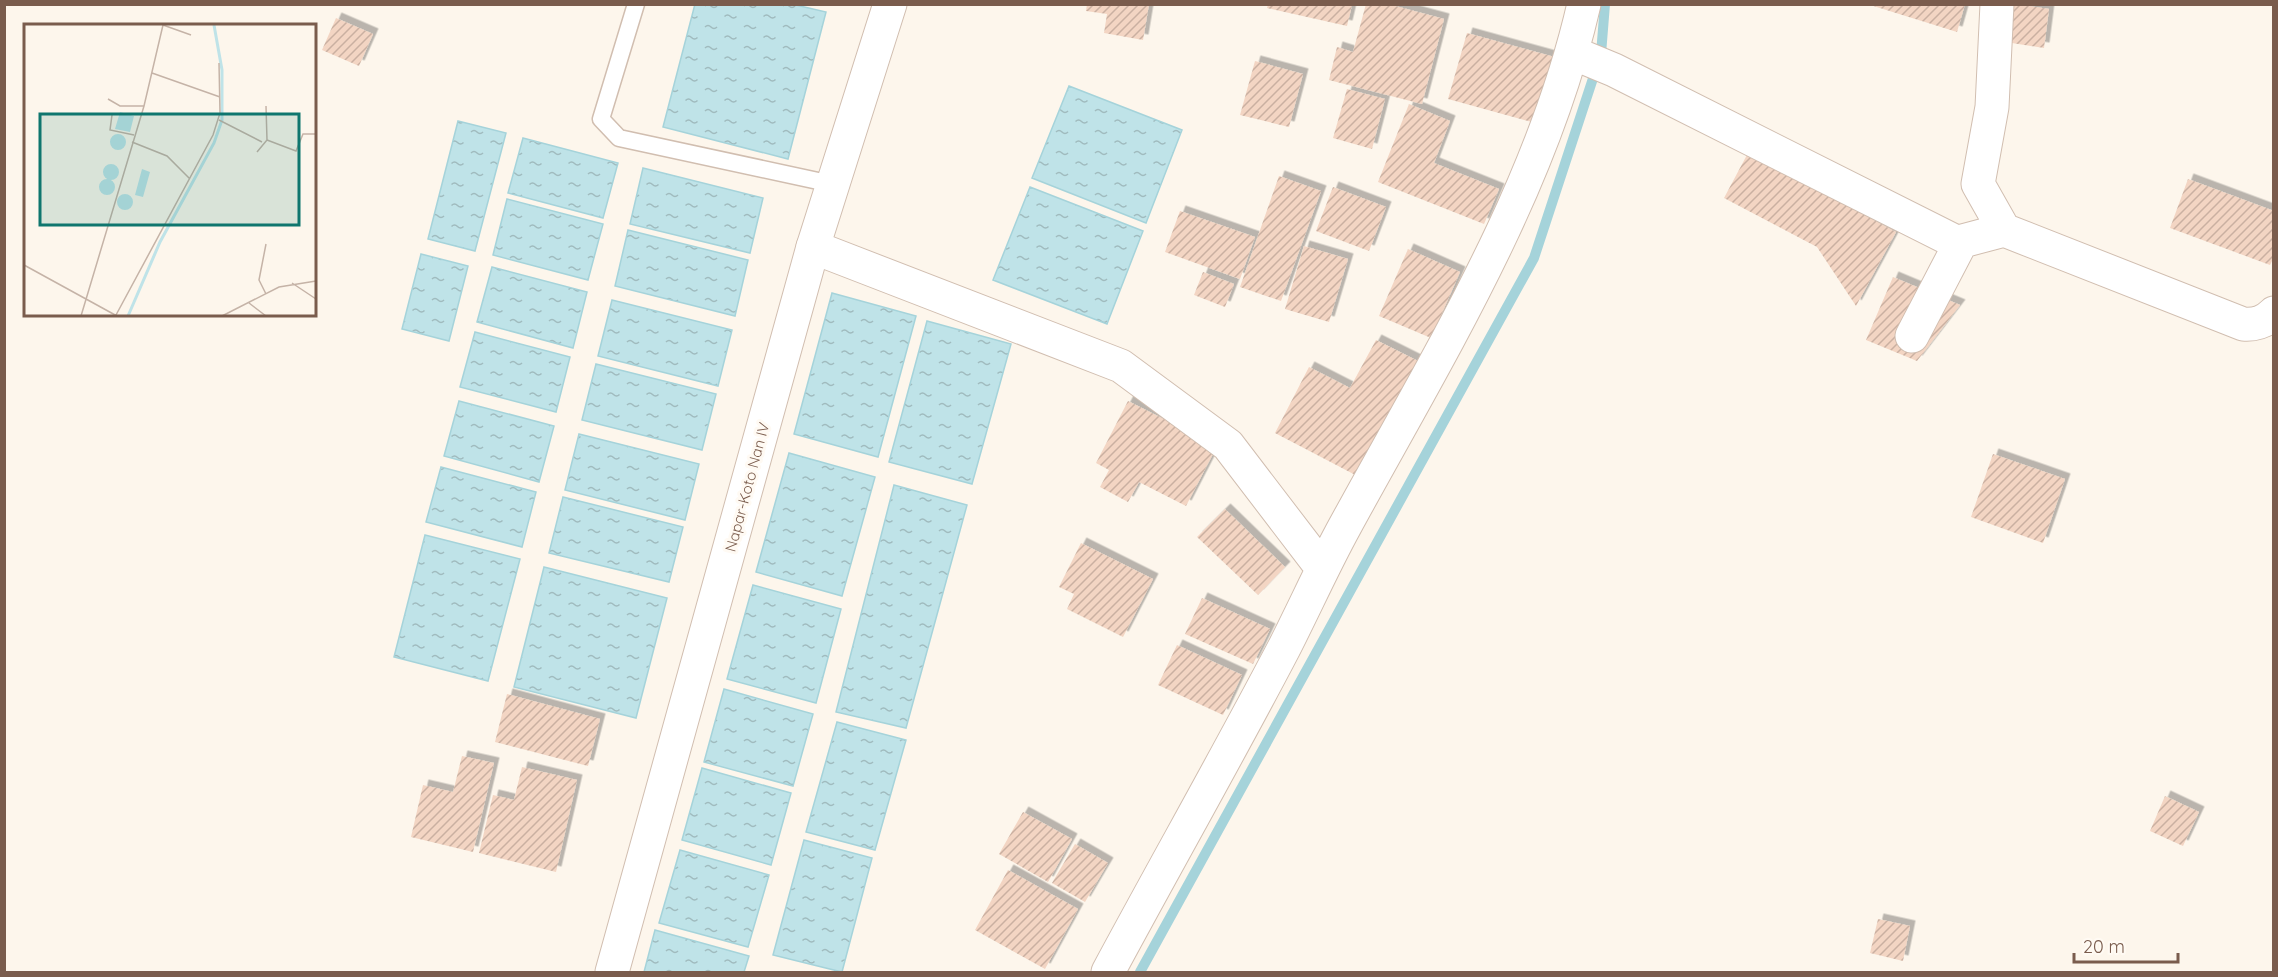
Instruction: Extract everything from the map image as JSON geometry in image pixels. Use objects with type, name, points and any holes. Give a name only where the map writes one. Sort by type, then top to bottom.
[{"type":"street","name":"Napar-Koto Nan IV","points":[[612,972],[813,247],[890,4]]},
{"type":"street","points":[[1108,972],[1285,646],[1322,568],[1482,277],[1523,187],[1591,60],[1584,4]]},
{"type":"street","points":[[1997,4],[1992,107],[1978,184],[2004,230]]},
{"type":"street","points":[[1591,60],[1960,244]]},
{"type":"street","points":[[1912,336],[1959,242],[2004,230],[2243,324],[2254,325],[2274,313]]},
{"type":"street","points":[[813,247],[1121,366],[1228,445],[1322,568]]},
{"type":"lane","points":[[636,4],[602,119],[619,138],[832,184]]},
{"type":"water","points":[[695,4],[796,5],[826,12],[788,159],[663,127]]},
{"type":"water","points":[[1069,86],[1182,130],[1146,223],[1032,178]]},
{"type":"water","points":[[458,121],[506,133],[475,251],[428,239]]},
{"type":"water","points":[[523,138],[618,163],[603,218],[508,193]]},
{"type":"water","points":[[643,168],[763,198],[750,253],[630,224]]},
{"type":"water","points":[[1030,187],[1143,231],[1107,324],[993,280]]},
{"type":"water","points":[[507,199],[603,224],[588,280],[493,255]]},
{"type":"water","points":[[628,230],[748,260],[735,316],[615,286]]},
{"type":"water","points":[[421,254],[468,266],[449,341],[402,329]]},
{"type":"water","points":[[492,267],[587,292],[573,348],[477,322]]},
{"type":"water","points":[[832,293],[916,316],[878,457],[794,434]]},
{"type":"water","points":[[612,300],[732,330],[718,386],[598,356]]},
{"type":"water","points":[[927,321],[1011,344],[972,484],[889,462]]},
{"type":"water","points":[[475,332],[570,357],[556,412],[460,387]]},
{"type":"water","points":[[596,364],[716,394],[702,450],[582,420]]},
{"type":"water","points":[[459,401],[554,426],[539,482],[444,456]]},
{"type":"water","points":[[579,434],[699,464],[685,520],[565,490]]},
{"type":"water","points":[[789,453],[875,477],[842,596],[756,572]]},
{"type":"water","points":[[441,467],[536,492],[522,547],[426,522]]},
{"type":"water","points":[[894,485],[967,505],[906,728],[836,712]]},
{"type":"water","points":[[563,497],[683,527],[669,582],[549,553]]},
{"type":"water","points":[[425,535],[520,559],[488,681],[394,657]]},
{"type":"water","points":[[544,567],[667,598],[636,718],[514,687]]},
{"type":"water","points":[[753,585],[841,609],[816,703],[727,679]]},
{"type":"water","points":[[724,689],[813,714],[793,786],[704,762]]},
{"type":"water","points":[[837,722],[906,740],[875,850],[806,832]]},
{"type":"water","points":[[702,768],[791,793],[771,865],[682,840]]},
{"type":"water","points":[[804,840],[872,858],[842,972],[773,955]]},
{"type":"water","points":[[680,850],[769,875],[748,947],[659,923]]},
{"type":"water","points":[[655,930],[749,956],[744,972],[644,972]]},
{"type":"building","points":[[1087,4],[1149,4],[1143,40],[1104,33],[1107,14],[1086,11]]},
{"type":"building","points":[[1366,4],[1388,4],[1444,19],[1422,104],[1329,80],[1337,47],[1353,52]]},
{"type":"building","points":[[1867,4],[1965,4],[1957,32]]},
{"type":"building","points":[[1985,4],[2015,4],[2049,9],[2044,48],[1980,38]]},
{"type":"building","points":[[1268,5],[1352,5],[1347,26],[1267,8]]},
{"type":"building","points":[[336,18],[373,34],[359,66],[322,50]]},
{"type":"building","points":[[1467,33],[1558,58],[1539,124],[1448,99]]},
{"type":"building","points":[[1255,61],[1303,74],[1289,127],[1240,115]]},
{"type":"building","points":[[1347,89],[1385,99],[1372,149],[1333,138]]},
{"type":"building","points":[[1409,104],[1450,121],[1434,163],[1499,189],[1484,224],[1378,182]]},
{"type":"building","points":[[1748,153],[1896,232],[1856,306],[1817,247],[1724,198]]},
{"type":"building","points":[[1279,176],[1321,191],[1281,301],[1240,287]]},
{"type":"building","points":[[2188,179],[2274,211],[2274,257],[2270,265],[2170,228]]},
{"type":"building","points":[[1333,187],[1386,207],[1369,251],[1316,231]]},
{"type":"building","points":[[1180,211],[1255,237],[1240,279],[1165,252]]},
{"type":"building","points":[[1304,246],[1348,259],[1329,322],[1285,309]]},
{"type":"building","points":[[1408,249],[1460,272],[1431,338],[1379,316]]},
{"type":"building","points":[[1203,272],[1234,284],[1225,307],[1194,295]]},
{"type":"building","points":[[1893,277],[1960,305],[1917,361],[1866,340]]},
{"type":"building","points":[[1376,340],[1424,364],[1363,479],[1275,433],[1309,367],[1350,388]]},
{"type":"building","points":[[1128,401],[1217,446],[1186,506],[1139,482],[1128,502],[1100,487],[1109,470],[1096,463]]},
{"type":"building","points":[[1993,454],[2065,479],[2043,543],[1971,517]]},
{"type":"building","points":[[1225,509],[1285,567],[1258,595],[1197,537]]},
{"type":"building","points":[[1081,543],[1153,579],[1123,637],[1067,609],[1074,594],[1059,587]]},
{"type":"building","points":[[1202,598],[1270,629],[1253,664],[1185,634]]},
{"type":"building","points":[[1177,645],[1242,675],[1223,715],[1158,685]]},
{"type":"building","points":[[507,694],[600,719],[588,766],[495,742]]},
{"type":"building","points":[[462,756],[494,763],[473,852],[411,837],[423,785],[453,792]]},
{"type":"building","points":[[522,767],[577,780],[556,872],[479,853],[493,795],[514,800]]},
{"type":"building","points":[[2165,796],[2199,812],[2183,846],[2150,831]]},
{"type":"building","points":[[1023,812],[1072,839],[1048,882],[999,854]]},
{"type":"building","points":[[1075,844],[1108,863],[1085,902],[1052,883]]},
{"type":"building","points":[[1008,870],[1078,909],[1045,969],[975,930]]},
{"type":"building","points":[[1878,919],[1910,926],[1903,961],[1870,953]]},
{"type":"waterway","points":[[1140,972],[1534,258],[1601,54],[1605,4]]}]
